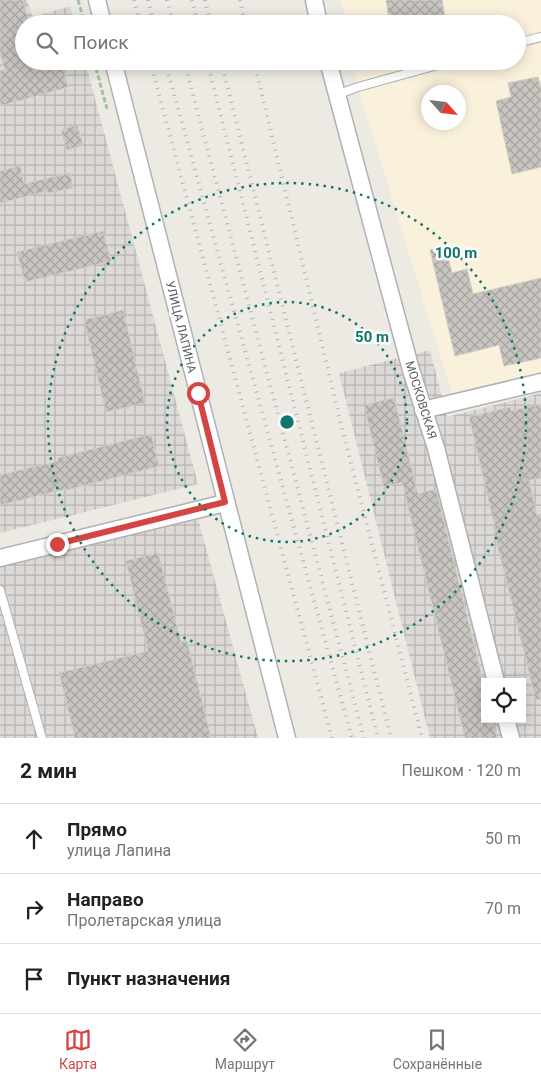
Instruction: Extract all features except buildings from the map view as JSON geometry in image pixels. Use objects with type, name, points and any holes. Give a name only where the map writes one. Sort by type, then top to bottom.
[{"type":"street","points":[[97,0],[101,15]]},
{"type":"street","points":[[314,0],[317,15]]},
{"type":"street","name":"УЛИЦА ЛАПИНА","points":[[114,70],[287,738]]},
{"type":"street","name":"МОСКОВСКАЯ","points":[[330,70],[443,474],[495,678]]},
{"type":"street","points":[[424,410],[541,382]]},
{"type":"street","points":[[0,558],[225,502]]},
{"type":"street","points":[[507,723],[511,738]]},
{"type":"lane","points":[[526,41],[541,37]]},
{"type":"lane","points":[[336,95],[419,70]]},
{"type":"lane","points":[[0,590],[42,738]]},
{"type":"path","points":[[78,0],[82,15]]},
{"type":"shaded area","points":[[0,0],[27,0],[32,15],[15,15],[15,70],[87,70],[198,484],[0,533]]},
{"type":"shaded area","points":[[341,0],[541,0],[541,372],[452,394],[358,87],[355,70],[526,70],[526,15],[344,15]]},
{"type":"shaded area","points":[[70,6],[72,15],[40,15]]},
{"type":"shaded area","points":[[430,350],[447,417],[541,393],[541,738],[430,738],[339,373]]},
{"type":"shaded area","points":[[198,519],[258,738],[0,738],[0,566]]},
{"type":"railway","points":[[134,0],[138,15]]},
{"type":"railway","points":[[148,0],[152,15]]},
{"type":"railway","points":[[167,0],[171,15]]},
{"type":"railway","points":[[192,0],[196,15]]},
{"type":"railway","points":[[205,0],[209,15]]},
{"type":"railway","points":[[240,0],[243,15]]},
{"type":"railway","points":[[152,70],[332,738]]},
{"type":"railway","points":[[167,70],[352,738]]},
{"type":"railway","points":[[186,70],[364,738]]},
{"type":"railway","points":[[209,70],[378,738]]},
{"type":"railway","points":[[223,70],[391,738]]},
{"type":"railway","points":[[256,70],[342,428],[422,738]]},
{"type":"route","points":[[57,544],[225,502],[198,393]]}]
